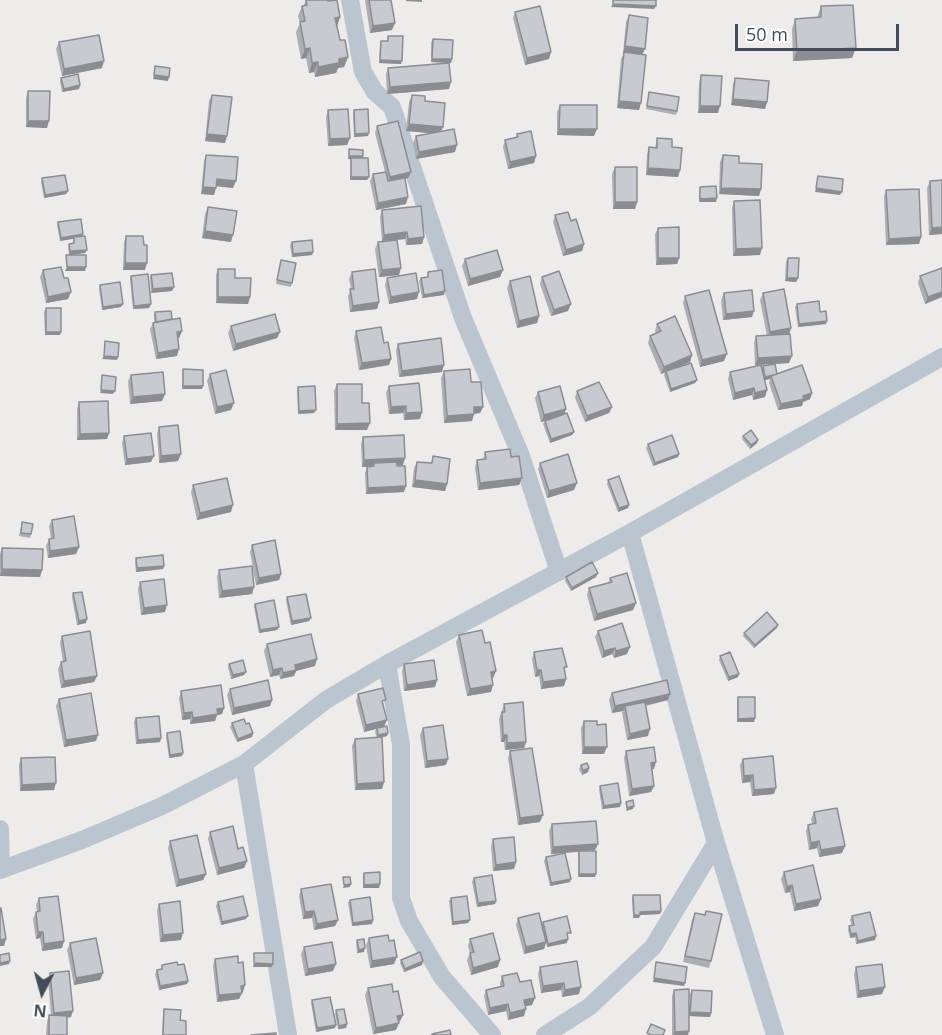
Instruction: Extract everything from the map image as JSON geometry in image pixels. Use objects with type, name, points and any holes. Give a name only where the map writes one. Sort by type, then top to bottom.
[{"type":"street","points":[[350,0],[363,72],[375,92],[392,107],[463,318],[521,456],[559,572]]},
{"type":"street","points":[[0,829],[0,869],[82,840],[162,806],[244,764],[326,700],[387,664],[630,533],[942,357]]},
{"type":"street","points":[[630,533],[716,843],[775,1035]]},
{"type":"street","points":[[387,664],[401,745],[401,898],[424,951],[442,977],[492,1035]]},
{"type":"street","points":[[244,764],[288,1035]]},
{"type":"street","points":[[544,1035],[589,1007],[653,947],[716,843]]},
{"type":"building","points":[[306,0],[337,0],[340,17],[335,18],[340,40],[345,40],[348,57],[339,59],[339,63],[318,67],[318,62],[312,63],[310,48],[305,49],[300,22],[305,21],[302,6],[307,5]]},
{"type":"building","points":[[369,0],[391,0],[395,23],[373,26]]},
{"type":"building","points":[[613,0],[656,0],[656,6],[613,4]]},
{"type":"building","points":[[853,5],[856,48],[797,51],[795,19],[821,17],[821,6]]},
{"type":"building","points":[[540,6],[551,52],[527,58],[515,12]]},
{"type":"building","points":[[629,15],[648,18],[645,49],[625,46]]},
{"type":"building","points":[[99,35],[104,61],[64,69],[59,42]]},
{"type":"building","points":[[388,36],[403,36],[402,61],[380,60],[381,41],[388,41]]},
{"type":"building","points":[[433,39],[453,40],[452,59],[432,59]]},
{"type":"building","points":[[624,52],[646,55],[641,103],[619,101]]},
{"type":"building","points":[[449,63],[451,82],[390,87],[388,68]]},
{"type":"building","points":[[155,66],[170,68],[169,77],[154,75]]},
{"type":"building","points":[[78,74],[80,85],[64,89],[61,78]]},
{"type":"building","points":[[701,75],[722,76],[720,106],[700,106]]},
{"type":"building","points":[[735,78],[769,81],[767,102],[733,99]]},
{"type":"building","points":[[28,91],[50,91],[49,121],[28,121]]},
{"type":"building","points":[[649,92],[679,97],[677,111],[647,106]]},
{"type":"building","points":[[212,95],[232,97],[227,136],[207,134]]},
{"type":"building","points":[[412,95],[425,96],[425,101],[445,103],[443,127],[409,124]]},
{"type":"building","points":[[560,105],[597,105],[597,129],[559,129]]},
{"type":"building","points":[[348,109],[350,138],[330,139],[328,110]]},
{"type":"building","points":[[368,109],[369,133],[355,134],[354,110]]},
{"type":"building","points":[[398,121],[411,172],[390,177],[377,126]]},
{"type":"building","points":[[454,129],[457,145],[419,152],[416,136]]},
{"type":"building","points":[[531,131],[536,156],[510,162],[505,140]]},
{"type":"building","points":[[657,138],[672,139],[672,147],[682,148],[680,170],[648,168],[649,147],[657,148]]},
{"type":"building","points":[[349,149],[363,150],[363,156],[349,156]]},
{"type":"building","points":[[206,155],[238,157],[236,181],[217,179],[216,188],[203,187]]},
{"type":"building","points":[[723,155],[739,156],[739,163],[762,164],[761,189],[721,188]]},
{"type":"building","points":[[351,158],[368,158],[369,177],[351,177]]},
{"type":"building","points":[[615,167],[637,167],[637,202],[615,202]]},
{"type":"building","points":[[386,172],[388,181],[405,178],[408,197],[378,203],[373,174]]},
{"type":"building","points":[[65,175],[68,191],[45,195],[42,178]]},
{"type":"building","points":[[818,176],[843,179],[842,192],[816,188]]},
{"type":"building","points":[[942,180],[942,227],[932,228],[930,181]]},
{"type":"building","points":[[716,186],[717,198],[700,199],[700,187]]},
{"type":"building","points":[[919,189],[921,237],[889,239],[886,190]]},
{"type":"building","points":[[760,200],[762,248],[736,249],[734,201]]},
{"type":"building","points":[[421,206],[424,237],[408,239],[407,232],[384,235],[382,210]]},
{"type":"building","points":[[208,207],[237,211],[233,235],[205,231]]},
{"type":"building","points":[[568,212],[571,221],[576,219],[584,244],[566,250],[555,215]]},
{"type":"building","points":[[81,219],[83,234],[61,238],[58,222]]},
{"type":"building","points":[[679,227],[679,258],[658,258],[658,228]]},
{"type":"building","points":[[85,236],[87,250],[70,251],[69,244],[74,243],[74,237]]},
{"type":"building","points":[[126,236],[143,236],[144,245],[147,245],[147,263],[125,263]]},
{"type":"building","points":[[312,240],[313,252],[293,254],[292,242]]},
{"type":"building","points":[[397,240],[401,268],[382,270],[378,242]]},
{"type":"building","points":[[497,250],[503,270],[470,279],[465,259]]},
{"type":"building","points":[[66,255],[86,255],[86,267],[67,267]]},
{"type":"building","points":[[788,258],[799,258],[798,278],[787,278]]},
{"type":"building","points":[[281,260],[296,263],[292,283],[277,280]]},
{"type":"building","points":[[61,267],[64,278],[68,278],[71,292],[48,297],[43,270]]},
{"type":"building","points":[[942,268],[942,292],[928,297],[920,276]]},
{"type":"building","points":[[218,269],[235,269],[235,278],[251,278],[250,297],[218,297]]},
{"type":"building","points":[[375,269],[379,302],[353,306],[350,289],[354,289],[352,272]]},
{"type":"building","points":[[442,270],[445,291],[424,295],[421,278],[428,277],[428,272]]},
{"type":"building","points":[[559,271],[571,304],[554,310],[542,277]]},
{"type":"building","points":[[172,273],[174,287],[153,289],[151,275]]},
{"type":"building","points":[[416,273],[419,292],[391,297],[387,278]]},
{"type":"building","points":[[148,274],[151,304],[134,306],[131,276]]},
{"type":"building","points":[[530,276],[539,316],[519,321],[510,281]]},
{"type":"building","points":[[120,282],[123,304],[103,307],[100,285]]},
{"type":"building","points":[[784,289],[791,328],[770,332],[763,293]]},
{"type":"building","points":[[709,290],[727,354],[702,360],[685,296]]},
{"type":"building","points":[[752,290],[754,311],[726,314],[724,293]]},
{"type":"building","points":[[819,301],[820,312],[826,311],[827,321],[799,324],[797,304]]},
{"type":"building","points":[[46,308],[61,308],[61,332],[46,332]]},
{"type":"building","points":[[171,311],[172,319],[156,322],[155,312]]},
{"type":"building","points":[[275,314],[280,332],[236,344],[231,326]]},
{"type":"building","points":[[675,316],[692,355],[664,367],[650,336],[661,331],[657,324]]},
{"type":"building","points":[[180,318],[182,331],[177,332],[179,349],[158,353],[153,323]]},
{"type":"building","points":[[381,327],[384,343],[388,342],[391,359],[362,363],[356,331]]},
{"type":"building","points":[[790,334],[792,356],[758,358],[756,336]]},
{"type":"building","points":[[441,338],[444,365],[402,371],[398,344]]},
{"type":"building","points":[[105,341],[119,343],[118,357],[104,356]]},
{"type":"building","points":[[691,363],[697,380],[671,389],[666,371]]},
{"type":"building","points":[[775,364],[777,374],[765,377],[763,366]]},
{"type":"building","points":[[761,365],[767,390],[755,393],[754,388],[735,393],[730,372]]},
{"type":"building","points":[[802,365],[812,393],[803,396],[804,399],[781,404],[771,376]]},
{"type":"building","points":[[183,369],[203,370],[203,386],[183,386]]},
{"type":"building","points":[[470,369],[471,382],[481,382],[483,407],[474,407],[474,414],[447,416],[444,371]]},
{"type":"building","points":[[226,370],[234,403],[217,407],[210,374]]},
{"type":"building","points":[[163,372],[165,394],[133,397],[131,375]]},
{"type":"building","points":[[102,375],[116,377],[115,391],[101,390]]},
{"type":"building","points":[[599,382],[612,407],[587,416],[577,391]]},
{"type":"building","points":[[419,383],[422,412],[406,413],[406,406],[391,407],[389,386]]},
{"type":"building","points":[[337,384],[362,384],[362,403],[369,403],[370,423],[337,424]]},
{"type":"building","points":[[315,386],[316,410],[299,411],[298,387]]},
{"type":"building","points":[[560,386],[566,409],[544,415],[538,392]]},
{"type":"building","points":[[108,401],[109,433],[80,434],[79,402]]},
{"type":"building","points":[[567,413],[574,432],[551,439],[545,421]]},
{"type":"building","points":[[178,425],[181,454],[161,456],[159,427]]},
{"type":"building","points":[[751,430],[758,440],[751,445],[743,436]]},
{"type":"building","points":[[151,433],[154,456],[127,459],[124,436]]},
{"type":"building","points":[[404,435],[405,458],[364,460],[363,437]]},
{"type":"building","points":[[672,435],[679,454],[655,463],[648,444]]},
{"type":"building","points":[[510,449],[511,457],[519,456],[522,478],[480,483],[477,460],[486,459],[485,452]]},
{"type":"building","points":[[568,454],[577,483],[549,491],[540,463]]},
{"type":"building","points":[[433,456],[450,459],[447,484],[415,480],[417,462],[432,463]]},
{"type":"building","points":[[397,462],[397,466],[405,466],[406,486],[368,488],[367,467],[374,466],[374,463]]},
{"type":"building","points":[[619,476],[629,505],[619,508],[608,480]]},
{"type":"building","points":[[227,478],[233,505],[200,513],[193,485]]},
{"type":"building","points":[[74,516],[79,547],[50,551],[49,539],[54,538],[52,520]]},
{"type":"building","points":[[22,522],[33,524],[31,534],[21,533]]},
{"type":"building","points":[[275,540],[281,574],[259,578],[252,545]]},
{"type":"building","points":[[2,548],[43,549],[42,570],[2,569]]},
{"type":"building","points":[[163,555],[164,566],[137,568],[136,558]]},
{"type":"building","points":[[592,562],[598,573],[572,588],[566,577]]},
{"type":"building","points":[[252,566],[254,587],[222,591],[219,570]]},
{"type":"building","points":[[627,573],[636,603],[597,614],[589,588],[612,582],[610,578]]},
{"type":"building","points":[[164,579],[167,605],[144,608],[140,582]]},
{"type":"building","points":[[82,592],[87,619],[79,621],[73,593]]},
{"type":"building","points":[[306,594],[311,618],[292,621],[287,597]]},
{"type":"building","points":[[274,600],[279,627],[260,630],[255,604]]},
{"type":"building","points":[[767,612],[778,625],[755,645],[744,633]]},
{"type":"building","points":[[622,623],[630,647],[616,651],[615,648],[604,651],[598,631]]},
{"type":"building","points":[[482,630],[485,643],[490,642],[496,671],[491,672],[493,685],[470,689],[459,635]]},
{"type":"building","points":[[90,631],[97,676],[64,681],[61,662],[66,661],[62,636]]},
{"type":"building","points":[[311,634],[317,659],[295,665],[296,670],[283,673],[282,668],[273,670],[267,644]]},
{"type":"building","points":[[562,648],[567,667],[564,667],[566,679],[543,682],[541,670],[537,670],[534,652]]},
{"type":"building","points":[[730,652],[739,674],[729,677],[720,656]]},
{"type":"building","points":[[243,660],[246,672],[233,675],[229,664]]},
{"type":"building","points":[[434,660],[437,680],[407,685],[404,664]]},
{"type":"building","points":[[268,680],[272,700],[234,708],[230,689]]},
{"type":"building","points":[[667,680],[670,694],[615,706],[612,693]]},
{"type":"building","points":[[221,685],[224,708],[217,709],[218,714],[193,718],[192,712],[184,713],[181,691]]},
{"type":"building","points":[[383,688],[386,700],[382,701],[387,720],[366,725],[358,694]]},
{"type":"building","points":[[91,693],[98,735],[66,740],[59,699]]},
{"type":"building","points":[[738,697],[755,697],[755,718],[738,719]]},
{"type":"building","points":[[523,702],[526,742],[507,743],[507,735],[503,735],[504,704]]},
{"type":"building","points":[[645,702],[650,729],[630,734],[625,706]]},
{"type":"building","points":[[159,716],[161,738],[138,740],[136,718]]},
{"type":"building","points":[[244,719],[246,724],[249,723],[253,733],[238,739],[232,723]]},
{"type":"building","points":[[584,721],[597,721],[597,725],[606,724],[607,747],[584,747]]},
{"type":"building","points":[[443,725],[448,759],[427,761],[423,728]]},
{"type":"building","points":[[387,726],[388,733],[378,735],[377,728]]},
{"type":"building","points":[[180,731],[183,753],[170,755],[167,733]]},
{"type":"building","points":[[382,737],[384,782],[357,784],[355,739]]},
{"type":"building","points":[[654,747],[656,762],[651,763],[654,786],[632,789],[626,751]]},
{"type":"building","points":[[532,748],[543,815],[520,818],[510,751]]},
{"type":"building","points":[[773,756],[776,788],[754,790],[753,775],[744,776],[743,759]]},
{"type":"building","points":[[55,757],[56,783],[22,785],[21,758]]},
{"type":"building","points":[[587,763],[589,768],[583,771],[581,765]]},
{"type":"building","points":[[618,783],[621,803],[604,806],[600,786]]},
{"type":"building","points":[[633,800],[634,806],[627,808],[626,802]]},
{"type":"building","points":[[837,808],[845,846],[821,850],[819,841],[811,843],[808,825],[816,823],[814,812]]},
{"type":"building","points":[[596,821],[598,844],[553,847],[552,824]]},
{"type":"building","points":[[233,826],[238,849],[243,847],[247,861],[219,868],[210,832]]},
{"type":"building","points":[[197,835],[206,874],[179,880],[170,841]]},
{"type":"building","points":[[514,837],[516,862],[496,865],[493,839]]},
{"type":"building","points":[[579,851],[596,851],[596,874],[579,874]]},
{"type":"building","points":[[565,853],[571,879],[551,883],[546,857]]},
{"type":"building","points":[[813,865],[821,899],[796,904],[792,885],[787,887],[784,872]]},
{"type":"building","points":[[380,872],[380,884],[364,885],[364,873]]},
{"type":"building","points":[[492,875],[496,901],[478,903],[474,878]]},
{"type":"building","points":[[343,877],[350,877],[351,884],[344,885]]},
{"type":"building","points":[[331,884],[338,920],[317,924],[314,911],[305,912],[301,889]]},
{"type":"building","points":[[633,895],[660,895],[661,911],[640,912],[640,915],[634,915]]},
{"type":"building","points":[[58,896],[64,941],[44,944],[43,932],[38,932],[36,912],[40,911],[39,898]]},
{"type":"building","points":[[243,896],[248,916],[222,922],[218,902]]},
{"type":"building","points":[[467,896],[470,920],[453,922],[451,898]]},
{"type":"building","points":[[370,897],[373,920],[353,923],[350,900]]},
{"type":"building","points":[[180,901],[183,933],[163,935],[159,904]]},
{"type":"building","points":[[0,908],[6,939],[0,940]]},
{"type":"building","points":[[706,911],[722,914],[711,961],[685,956],[695,913],[705,915]]},
{"type":"building","points":[[870,912],[876,936],[858,941],[856,933],[851,934],[849,926],[854,925],[852,916]]},
{"type":"building","points":[[539,913],[546,942],[526,947],[518,918]]},
{"type":"building","points":[[567,916],[571,933],[567,933],[568,939],[548,944],[543,922]]},
{"type":"building","points":[[493,933],[500,960],[473,968],[470,953],[474,952],[470,939]]},
{"type":"building","points":[[388,935],[389,941],[394,940],[397,957],[372,961],[369,938]]},
{"type":"building","points":[[96,938],[103,973],[76,978],[70,943]]},
{"type":"building","points":[[364,939],[365,948],[359,950],[357,940]]},
{"type":"building","points":[[332,942],[336,964],[308,969],[304,947]]},
{"type":"building","points":[[420,952],[423,961],[405,969],[401,960]]},
{"type":"building","points":[[9,953],[10,961],[0,963],[0,955]]},
{"type":"building","points":[[254,953],[273,953],[273,964],[254,963]]},
{"type":"building","points":[[238,956],[238,963],[243,962],[245,985],[241,986],[242,993],[219,995],[215,959]]},
{"type":"building","points":[[577,961],[581,987],[565,990],[564,983],[543,986],[540,967]]},
{"type":"building","points":[[177,962],[178,965],[184,964],[188,981],[160,986],[157,970],[162,969],[162,965]]},
{"type":"building","points":[[656,962],[687,967],[685,983],[654,978]]},
{"type":"building","points":[[882,964],[885,987],[859,991],[856,967]]},
{"type":"building","points":[[69,971],[73,1011],[54,1013],[50,973]]},
{"type":"building","points":[[517,973],[520,982],[531,980],[535,998],[524,1000],[526,1009],[510,1013],[508,1004],[490,1008],[486,990],[504,986],[502,976]]},
{"type":"building","points":[[392,984],[393,992],[398,991],[403,1015],[397,1016],[399,1023],[376,1028],[368,988]]},
{"type":"building","points":[[689,989],[689,1031],[675,1032],[674,990]]},
{"type":"building","points":[[692,990],[712,991],[711,1013],[690,1012]]},
{"type":"building","points":[[330,997],[336,1025],[317,1028],[312,1000]]},
{"type":"building","points":[[164,1009],[181,1010],[180,1020],[186,1021],[186,1035],[163,1035]]},
{"type":"building","points":[[344,1009],[347,1024],[339,1026],[336,1010]]},
{"type":"building","points":[[49,1015],[67,1016],[67,1035],[49,1035]]},
{"type":"building","points":[[651,1024],[665,1030],[663,1035],[647,1033]]},
{"type":"building","points":[[450,1030],[451,1035],[432,1035],[432,1034]]},
{"type":"building","points":[[276,1033],[276,1035],[251,1035]]}]
